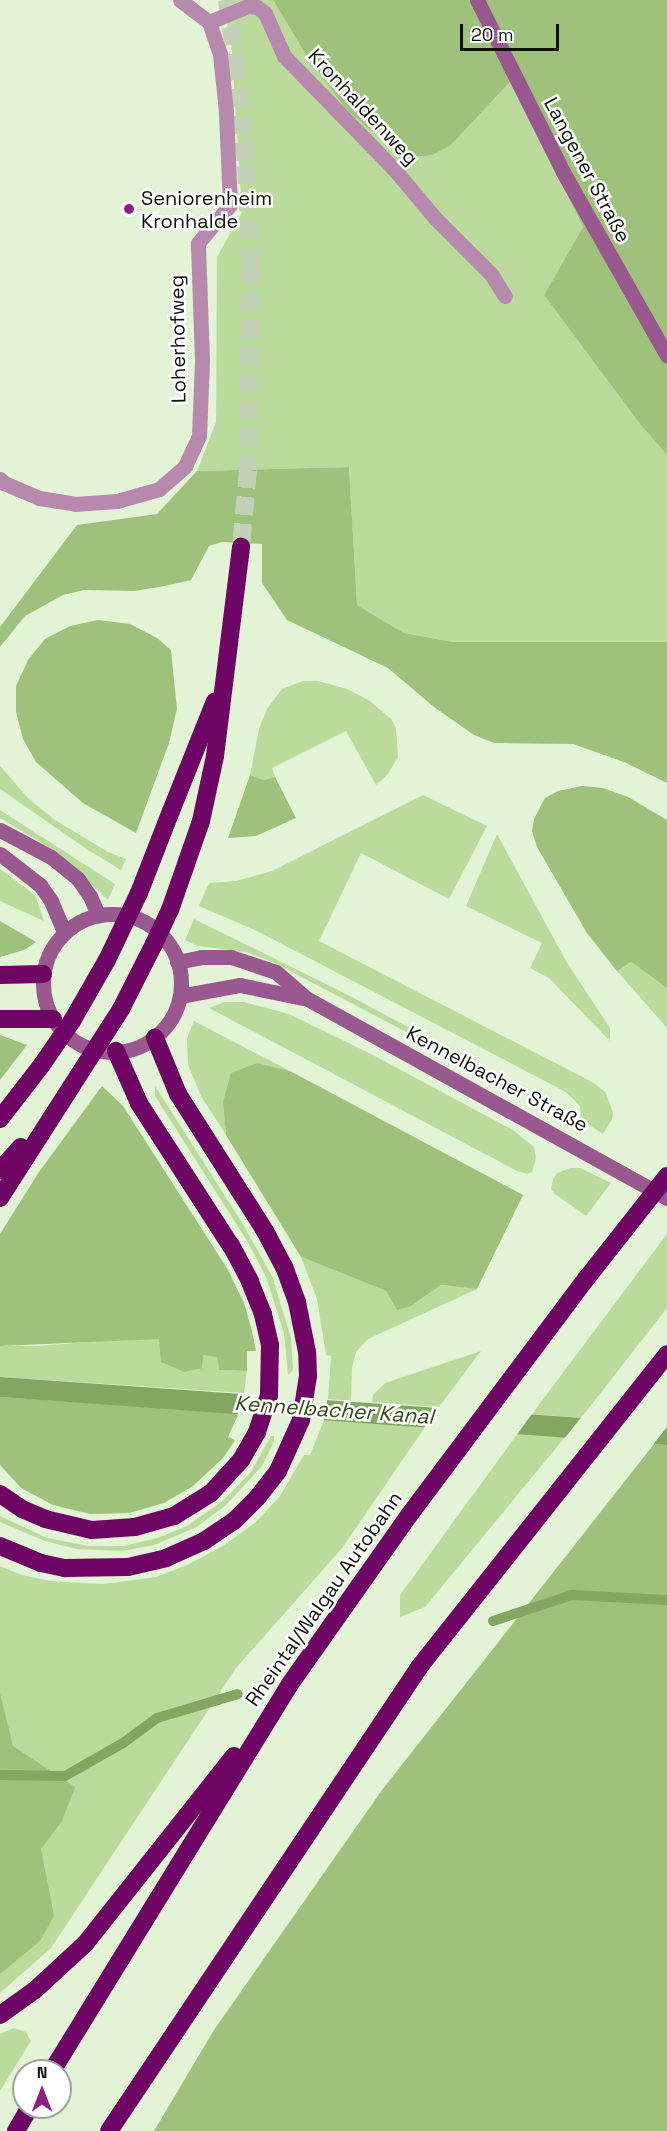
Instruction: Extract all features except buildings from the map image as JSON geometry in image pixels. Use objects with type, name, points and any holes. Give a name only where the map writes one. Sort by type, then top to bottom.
[{"type":"highway","points":[[0,1198],[100,1044],[150,953],[170,910],[201,821],[215,756],[241,547]]},
{"type":"highway","points":[[0,1119],[72,1021],[107,960],[139,893],[224,677]]},
{"type":"highway","points":[[0,975],[43,974]]},
{"type":"highway","points":[[0,1019],[52,1019]]},
{"type":"highway","points":[[0,1546],[41,1563],[64,1568],[128,1567],[166,1558],[204,1541],[234,1521],[257,1498],[278,1471],[301,1420],[308,1376],[302,1320],[284,1267],[265,1231],[178,1094],[155,1038]]},
{"type":"highway","points":[[0,1494],[22,1509],[67,1526],[114,1530],[154,1523],[174,1516],[211,1493],[241,1460],[257,1432],[269,1395],[267,1335],[250,1281],[231,1246],[139,1103],[116,1051]]},
{"type":"highway","points":[[0,1170],[55,1110]]},
{"type":"highway","name":"Rheintal/Walgau Autobahn","points":[[59,2059],[290,1684],[410,1514],[667,1176]]},
{"type":"highway","points":[[109,2131],[387,1714],[490,1574],[667,1354]]},
{"type":"highway","points":[[0,2015],[35,1990],[85,1944],[290,1684]]},
{"type":"main road","name":"Langener Straße","points":[[477,0],[562,172],[667,356]]},
{"type":"main road","points":[[0,830],[51,857],[78,879],[90,896],[98,915]]},
{"type":"main road","points":[[0,854],[40,885],[51,901],[64,932]]},
{"type":"main road","points":[[98,915],[122,915],[143,921],[172,947],[177,962],[180,996],[172,1017],[155,1038],[132,1049],[116,1051],[88,1048],[69,1038],[52,1019],[42,990],[43,974],[50,952],[64,932],[79,922],[98,915]]},
{"type":"main road","name":"Kennelbacher Straße","points":[[177,962],[202,957],[231,957],[276,972],[306,998],[667,1198]]},
{"type":"main road","name":"Kennelbacher Straße","points":[[180,996],[240,985],[306,998]]},
{"type":"street","points":[[180,0],[209,22]]},
{"type":"street","name":"Kronhaldenweg","points":[[209,22],[248,6],[257,7],[265,13],[284,56],[394,169],[435,218],[491,274],[505,296]]},
{"type":"street","name":"Loherhofweg","points":[[0,479],[4,483],[39,498],[75,504],[117,501],[159,489],[184,466],[200,436],[202,360],[198,243],[230,205],[220,54],[209,22]]},
{"type":"shaded area","points":[[221,0],[273,0],[306,55],[345,108],[450,146],[511,81],[583,227],[544,295],[640,424],[667,455],[667,642],[453,642],[404,633],[357,605],[349,467],[197,471],[216,422],[217,257],[242,212],[231,38]]},
{"type":"shaded area","points":[[273,0],[667,0],[667,455],[640,424],[544,295],[583,227],[511,81],[450,146],[432,155],[403,158],[345,108],[306,55]]},
{"type":"shaded area","points":[[349,467],[357,605],[404,633],[453,642],[667,642],[667,783],[624,762],[573,744],[494,743],[474,735],[434,707],[388,668],[287,620],[262,583],[262,544],[222,542],[209,546],[191,580],[134,591],[84,590],[63,595],[25,616],[0,647],[0,627],[77,525],[157,514],[197,471]]},
{"type":"shaded area","points":[[98,620],[130,624],[157,638],[171,650],[177,709],[169,743],[136,833],[83,803],[36,762],[23,739],[16,712],[16,686],[28,660],[45,639],[70,626]]},
{"type":"shaded area","points":[[303,681],[318,681],[347,689],[370,701],[392,720],[396,728],[398,757],[388,774],[376,785],[346,731],[272,768],[275,777],[264,780],[250,775],[259,729],[267,709],[282,689]]},
{"type":"shaded area","points":[[0,766],[29,799],[55,820],[108,852],[126,859],[121,870],[0,789]]},
{"type":"shaded area","points":[[250,775],[264,780],[275,777],[296,818],[256,836],[228,838]]},
{"type":"shaded area","points":[[582,786],[603,788],[628,797],[667,820],[667,988],[631,962],[617,971],[587,933],[537,847],[532,831],[534,819],[545,798],[558,791]]},
{"type":"shaded area","points":[[423,795],[487,826],[449,899],[361,853],[319,941],[594,1083],[606,1093],[613,1113],[603,1134],[581,1120],[580,1106],[566,1092],[257,931],[199,906],[209,883],[236,881],[272,871]]},
{"type":"shaded area","points":[[0,810],[115,884],[108,900],[57,852],[0,818]]},
{"type":"shaded area","points":[[497,834],[566,961],[610,1028],[610,1041],[549,978],[530,968],[542,943],[466,906]]},
{"type":"shaded area","points":[[0,869],[35,895],[44,921],[0,901]]},
{"type":"shaded area","points":[[194,919],[350,996],[525,1089],[528,1096],[273,962],[246,952],[198,946],[185,940]]},
{"type":"shaded area","points":[[0,921],[36,942],[24,950],[0,957]]},
{"type":"shaded area","points":[[631,962],[667,988],[667,1028],[617,971]]},
{"type":"shaded area","points":[[225,1002],[244,1002],[289,1014],[371,1054],[513,1130],[534,1147],[536,1158],[532,1172],[528,1174],[517,1171],[209,1008]]},
{"type":"shaded area","points":[[194,1021],[290,1071],[257,1063],[223,1102],[226,1135],[201,1096],[188,1065],[187,1038]]},
{"type":"shaded area","points":[[0,1035],[27,1045],[0,1080]]},
{"type":"shaded area","points":[[257,1063],[290,1071],[523,1195],[477,1289],[441,1285],[411,1306],[397,1310],[386,1291],[301,1257],[226,1135],[223,1102],[231,1073]]},
{"type":"shaded area","points":[[102,1086],[123,1106],[228,1270],[244,1303],[256,1351],[247,1351],[247,1371],[219,1370],[217,1357],[203,1355],[202,1368],[184,1372],[161,1362],[159,1339],[0,1346],[0,1234],[39,1172]]},
{"type":"shaded area","points":[[155,1086],[241,1221],[272,1276],[291,1338],[293,1370],[288,1375],[284,1333],[266,1277],[249,1244],[155,1096]]},
{"type":"shaded area","points":[[570,1168],[580,1168],[611,1183],[586,1216],[551,1189],[557,1173]]},
{"type":"shaded area","points":[[667,1234],[667,1308],[581,1418],[532,1414]]},
{"type":"shaded area","points":[[301,1257],[386,1291],[411,1306],[441,1285],[477,1289],[368,1339],[356,1352],[352,1368],[351,1401],[328,1399],[331,1356],[326,1355],[317,1299]]},
{"type":"shaded area","points":[[124,1339],[160,1339],[202,1355],[217,1356],[219,1370],[247,1371],[244,1393],[0,1377],[0,1346],[38,1346]]},
{"type":"shaded area","points":[[481,1351],[439,1407],[372,1402],[373,1395],[385,1383]]},
{"type":"shaded area","points":[[0,1397],[239,1413],[228,1437],[235,1440],[223,1458],[193,1486],[164,1503],[129,1513],[90,1514],[53,1505],[21,1488],[0,1465]]},
{"type":"shaded area","points":[[324,1420],[425,1427],[343,1547],[236,1668],[51,1948],[0,1993],[0,1566],[22,1575],[50,1581],[103,1584],[156,1577],[187,1565],[223,1546],[256,1522],[280,1496],[304,1455],[310,1455]]},
{"type":"shaded area","points":[[518,1433],[566,1436],[425,1607],[400,1617],[400,1595]]},
{"type":"shaded area","points":[[271,1436],[274,1436],[274,1442],[262,1466],[226,1505],[197,1527],[154,1545],[122,1551],[76,1549],[45,1541],[0,1522],[0,1516],[47,1538],[89,1546],[123,1546],[157,1538],[187,1526],[224,1500],[251,1472]]},
{"type":"shaded area","points":[[654,1444],[667,1445],[667,2131],[154,2131],[214,2030],[382,1790]]},
{"type":"shaded area","points":[[0,1693],[13,1746],[75,1787],[62,1821],[41,1849],[54,1916],[40,1941],[0,1974]]},
{"type":"shaded area","points":[[14,2028],[26,2032],[31,2041],[20,2059],[12,2059],[12,2072],[0,2091],[0,2034]]},
{"type":"water","name":"Kennelbacher Kanal","points":[[0,1377],[667,1424],[667,1445],[0,1397]]},
{"type":"pier","points":[[245,1390],[328,1396],[323,1423],[237,1416]]},
{"type":"pier","points":[[441,1404],[534,1411],[516,1436],[423,1429]]},
{"type":"pier","points":[[583,1415],[667,1421],[667,1427],[652,1446],[564,1439]]},
{"type":"waterway","points":[[493,1621],[572,1595],[667,1600]]},
{"type":"waterway","points":[[0,1775],[65,1776],[123,1743],[157,1718],[238,1694]]},
{"type":"tunnel","points":[[227,0],[236,62],[246,166],[251,266],[248,470],[241,547]]},
{"type":"place","name":"Seniorenheim Kronhalde","points":[[129,209]]}]
